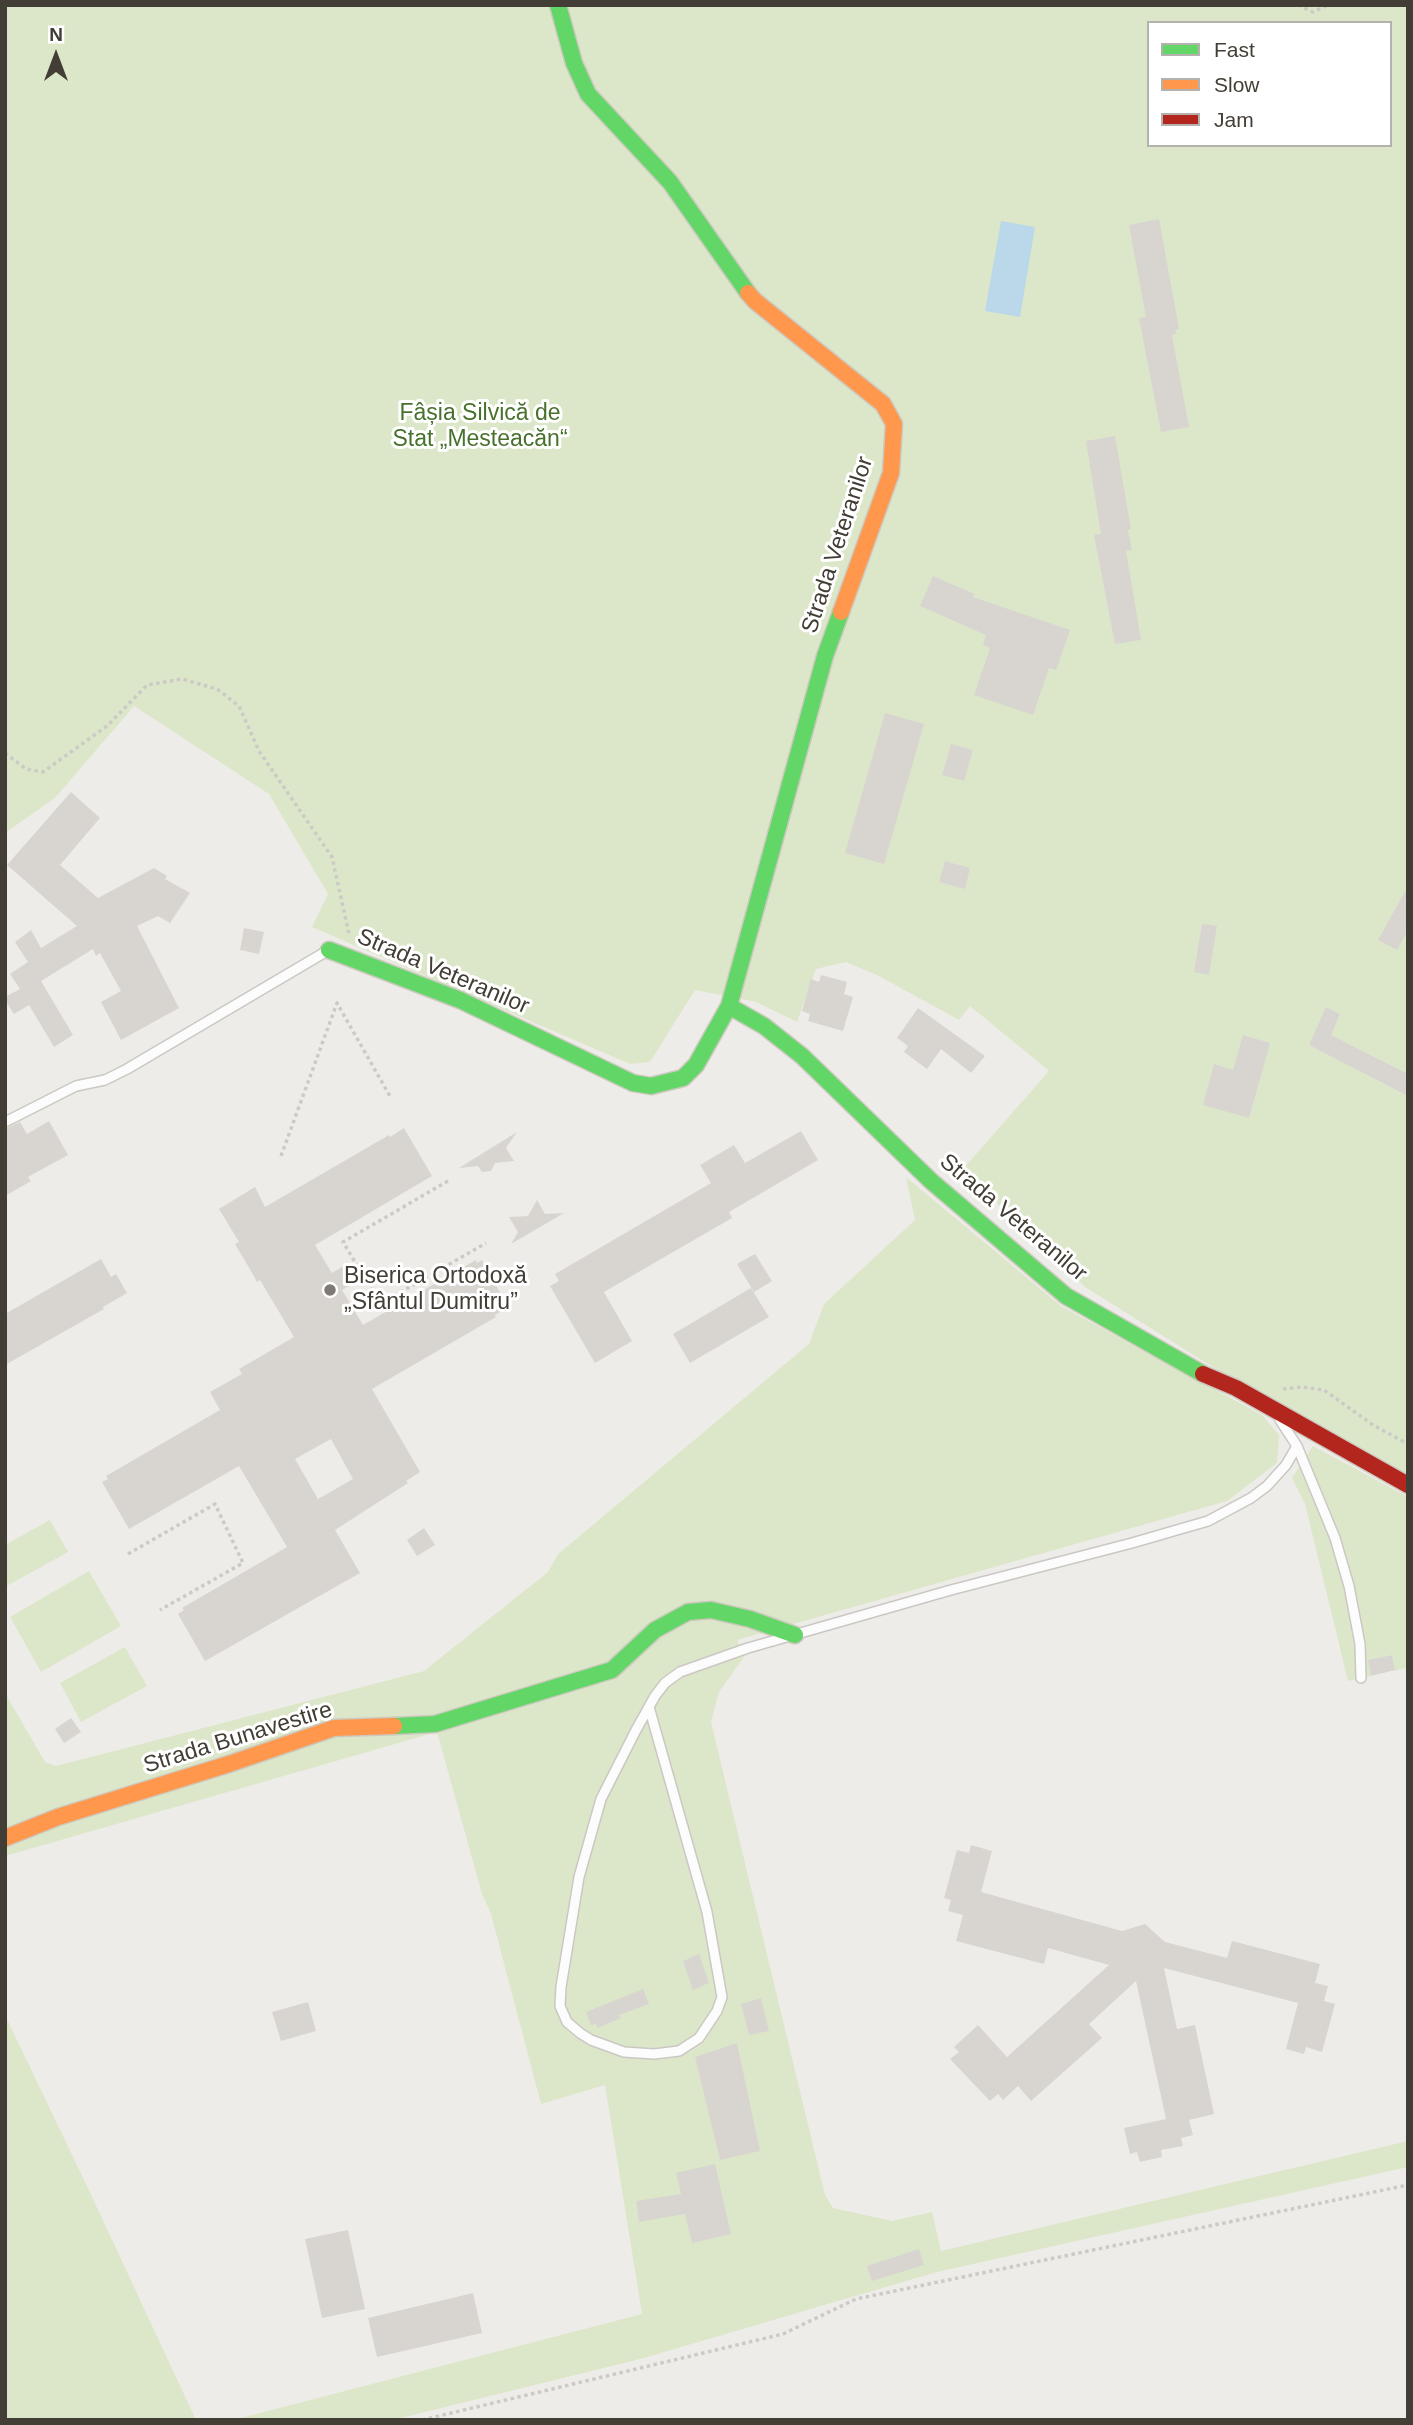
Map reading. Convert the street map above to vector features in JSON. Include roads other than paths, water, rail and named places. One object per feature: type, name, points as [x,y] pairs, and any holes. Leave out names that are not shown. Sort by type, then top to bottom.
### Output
[{"type":"street","name":"Strada Veteranilor","points":[[329,950],[460,1000],[633,1083],[651,1086],[683,1078],[696,1065],[729,1006],[825,656],[891,473],[894,424],[883,404],[755,301],[740,283],[670,182],[588,94],[574,63],[558,5]]},
{"type":"street","name":"Strada Veteranilor","points":[[729,1006],[764,1026],[802,1056],[931,1181],[1066,1296],[1199,1372],[1274,1409],[1408,1485]]},
{"type":"street","name":"Strada Bunavestire","points":[[5,1838],[58,1817],[334,1728],[435,1724],[612,1670],[655,1630],[688,1612],[711,1610],[750,1619],[795,1635]]},
{"type":"lane","name":"Strada Veteranilor","points":[[5,1122],[75,1086],[105,1080],[127,1069],[329,950]]},
{"type":"lane","points":[[1274,1409],[1297,1446],[1335,1538],[1349,1586],[1360,1644],[1361,1678]]},
{"type":"lane","points":[[649,1707],[707,1912],[722,1997],[717,2011],[699,2038],[679,2050],[654,2054],[624,2052],[591,2040],[568,2021],[560,2006],[579,1877],[601,1799],[649,1707],[665,1684],[680,1672],[704,1662],[951,1590],[1132,1544],[1208,1521],[1267,1486],[1286,1465],[1297,1446]]},
{"type":"water","points":[[1001,221],[1035,227],[1020,317],[985,311]]},
{"type":"place","name":"Biserica Ortodoxă „Sfântul Dumitru”","points":[[330,1290]]},
{"type":"park label","name":"Fâșia Silvică de Stat „Mesteacăn“","points":[[480,427]]}]
